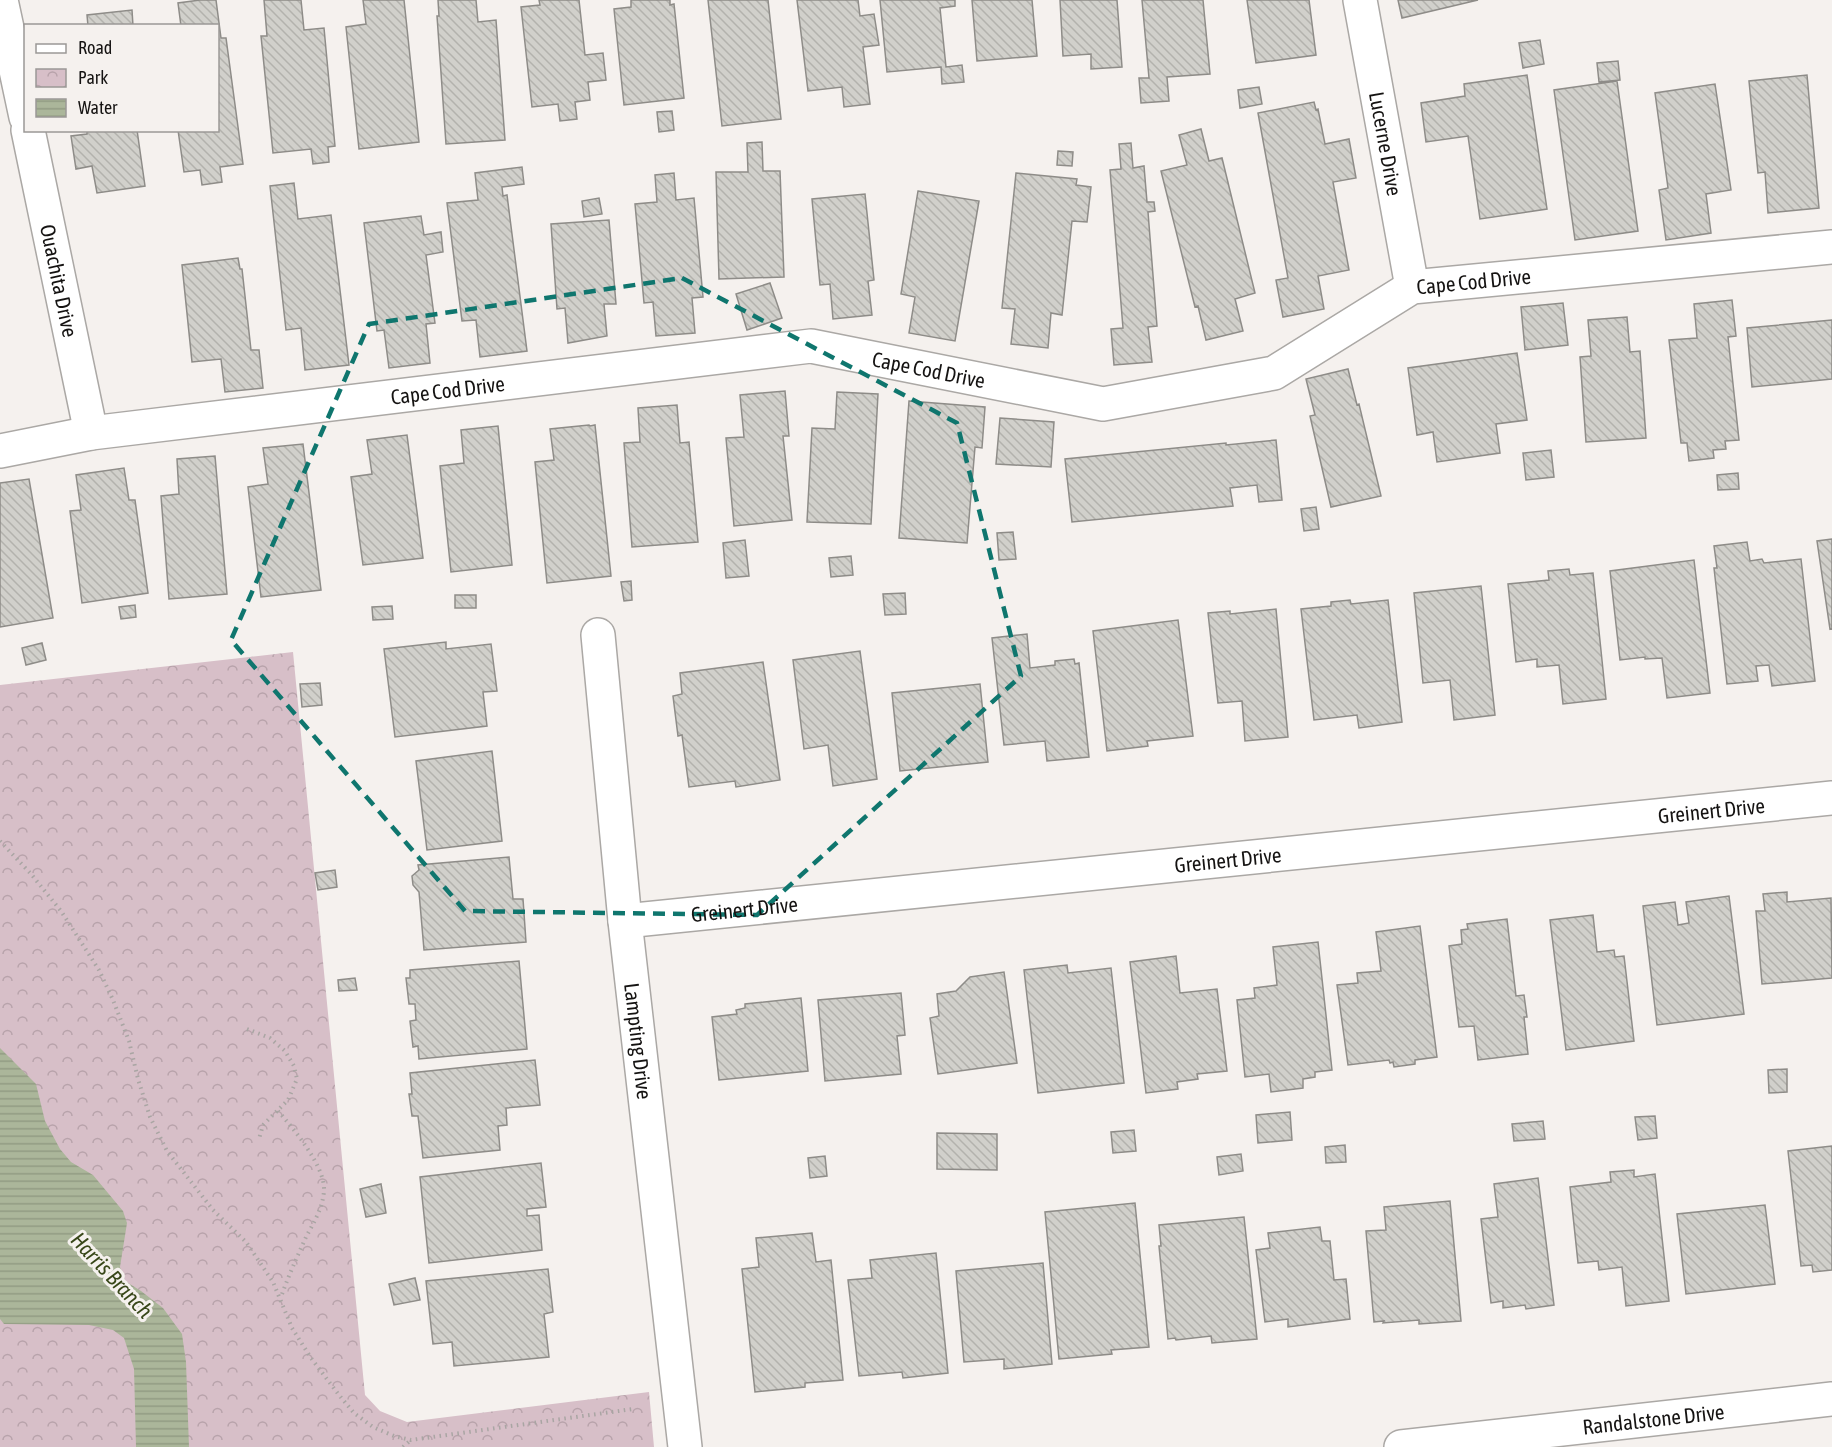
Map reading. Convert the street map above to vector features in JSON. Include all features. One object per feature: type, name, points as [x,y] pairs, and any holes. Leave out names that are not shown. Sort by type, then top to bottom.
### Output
[{"type":"street","points":[[1,0],[24,108]]},
{"type":"street","name":"Lucerne Drive","points":[[1360,0],[1412,287]]},
{"type":"street","name":"Ouachita Drive","points":[[28,132],[91,433]]},
{"type":"street","name":"Cape Cod Drive","points":[[0,451],[91,433],[811,346],[1103,404],[1274,373],[1412,287],[1832,248]]},
{"type":"street","name":"Lampting Drive","points":[[598,635],[625,921],[685,1447]]},
{"type":"street","name":"Greinert Drive","points":[[625,921],[1832,798]]},
{"type":"street","name":"Randalstone Drive","points":[[1401,1447],[1832,1399]]},
{"type":"path","points":[[0,841],[61,911],[99,970],[114,1000],[129,1041],[150,1117],[167,1151],[213,1210],[246,1242],[273,1282],[292,1328],[311,1358],[354,1413],[373,1427],[411,1440],[633,1409]]},
{"type":"path","points":[[247,1029],[270,1038],[285,1051],[294,1066],[297,1079],[288,1100],[262,1125],[259,1139]]},
{"type":"path","points":[[278,1111],[298,1134],[315,1161],[325,1188],[321,1208],[292,1267],[280,1298]]},
{"type":"path","points":[[403,1447],[411,1440]]},
{"type":"highlighted area","points":[[682,278],[957,423],[1021,676],[757,915],[465,911],[231,640],[369,324]]},
{"type":"green space","points":[[293,652],[365,1395],[380,1411],[407,1422],[649,1392],[654,1447],[0,1447],[0,685]]},
{"type":"water","name":"Harris Branch","points":[[0,1048],[36,1084],[45,1121],[60,1149],[71,1162],[93,1175],[123,1211],[127,1223],[120,1267],[125,1281],[163,1308],[182,1334],[186,1362],[189,1447],[136,1447],[134,1369],[124,1338],[113,1330],[89,1325],[4,1324],[0,1319]]},
{"type":"building","points":[[216,0],[221,38],[226,38],[243,164],[220,167],[222,182],[202,185],[200,170],[184,172],[178,132],[219,132],[219,24],[181,24],[178,3]]},
{"type":"building","points":[[264,0],[301,0],[304,30],[324,28],[335,146],[328,147],[329,162],[313,164],[311,149],[273,153],[261,36],[267,36]]},
{"type":"building","points":[[363,0],[404,0],[419,142],[359,149],[346,27],[366,24]]},
{"type":"building","points":[[438,0],[476,0],[478,22],[496,20],[505,140],[446,144],[437,16],[439,16]]},
{"type":"building","points":[[539,0],[579,0],[585,55],[603,53],[606,80],[588,82],[590,100],[575,102],[577,119],[560,121],[558,104],[532,107],[521,7],[540,5]]},
{"type":"building","points":[[631,0],[670,0],[670,5],[674,4],[684,98],[624,105],[614,9],[631,7]]},
{"type":"building","points":[[708,0],[768,0],[781,119],[722,126]]},
{"type":"building","points":[[797,0],[858,0],[860,16],[874,14],[879,45],[863,47],[870,104],[844,107],[842,87],[808,91]]},
{"type":"building","points":[[880,0],[955,0],[955,6],[940,8],[946,67],[962,65],[964,82],[942,84],[941,67],[887,72]]},
{"type":"building","points":[[972,0],[1032,0],[1037,56],[977,61]]},
{"type":"building","points":[[1060,0],[1117,0],[1122,67],[1091,69],[1091,54],[1063,56]]},
{"type":"building","points":[[1142,0],[1203,0],[1210,74],[1167,77],[1169,101],[1141,103],[1139,78],[1149,78]]},
{"type":"building","points":[[1247,0],[1309,0],[1316,55],[1256,63]]},
{"type":"building","points":[[1398,0],[1478,0],[1402,18]]},
{"type":"building","points":[[132,10],[133,24],[88,24],[87,15]]},
{"type":"building","points":[[1540,40],[1544,64],[1523,68],[1519,43]]},
{"type":"building","points":[[1618,61],[1620,80],[1599,82],[1597,63]]},
{"type":"building","points":[[1527,75],[1547,209],[1480,219],[1468,136],[1426,142],[1421,103],[1465,96],[1464,84]]},
{"type":"building","points":[[1807,75],[1819,208],[1768,213],[1765,172],[1758,173],[1749,81]]},
{"type":"building","points":[[1617,81],[1638,231],[1575,240],[1554,90]]},
{"type":"building","points":[[1715,84],[1731,190],[1706,194],[1711,233],[1666,240],[1659,190],[1668,188],[1655,93]]},
{"type":"building","points":[[1259,87],[1262,104],[1240,108],[1238,90]]},
{"type":"building","points":[[1314,102],[1316,110],[1318,109],[1325,144],[1349,139],[1356,178],[1333,182],[1349,270],[1318,276],[1324,309],[1283,317],[1276,280],[1288,278],[1258,113]]},
{"type":"building","points":[[672,111],[674,130],[659,132],[657,112]]},
{"type":"building","points":[[1201,129],[1209,161],[1222,158],[1255,293],[1235,299],[1243,331],[1206,340],[1198,306],[1195,307],[1161,171],[1187,165],[1179,135]]},
{"type":"building","points":[[87,132],[137,132],[145,186],[97,193],[92,166],[76,169],[71,136],[87,134]]},
{"type":"building","points":[[762,142],[763,171],[780,171],[784,277],[719,279],[716,172],[748,172],[747,143]]},
{"type":"building","points":[[1131,143],[1133,168],[1144,166],[1147,202],[1154,202],[1155,211],[1148,212],[1157,326],[1148,327],[1152,362],[1114,365],[1111,329],[1123,328],[1110,170],[1121,169],[1119,144]]},
{"type":"building","points":[[1058,151],[1073,152],[1072,166],[1057,165]]},
{"type":"building","points":[[522,167],[524,184],[502,187],[503,196],[507,195],[527,351],[480,357],[476,320],[462,321],[447,203],[478,200],[475,173]]},
{"type":"building","points":[[674,173],[676,200],[694,198],[703,297],[692,298],[695,333],[656,336],[653,302],[644,303],[635,204],[657,202],[655,175]]},
{"type":"building","points":[[1016,173],[1077,179],[1076,185],[1091,187],[1087,222],[1072,221],[1062,315],[1051,313],[1048,348],[1011,344],[1015,309],[1002,308]]},
{"type":"building","points":[[294,183],[298,219],[331,215],[349,365],[305,370],[301,328],[286,330],[270,186]]},
{"type":"building","points":[[918,191],[979,201],[955,341],[909,333],[915,297],[901,294]]},
{"type":"building","points":[[865,194],[874,280],[868,281],[872,315],[833,319],[830,284],[820,285],[812,199]]},
{"type":"building","points":[[599,198],[602,214],[584,217],[582,201]]},
{"type":"building","points":[[421,216],[424,235],[441,232],[443,252],[426,255],[435,323],[426,324],[430,363],[389,368],[384,330],[377,331],[364,223]]},
{"type":"building","points":[[609,220],[616,304],[604,304],[607,336],[568,343],[565,308],[557,309],[551,224]]},
{"type":"building","points":[[238,258],[240,269],[242,269],[251,350],[259,350],[263,388],[225,392],[221,359],[192,362],[182,265]]},
{"type":"building","points":[[770,283],[782,318],[747,330],[736,294]]},
{"type":"building","points":[[1732,300],[1736,336],[1728,337],[1739,440],[1725,441],[1726,449],[1713,450],[1714,458],[1689,461],[1687,443],[1681,443],[1669,340],[1697,338],[1694,304]]},
{"type":"building","points":[[1563,303],[1568,345],[1525,350],[1521,307]]},
{"type":"building","points":[[1627,317],[1630,352],[1640,351],[1646,438],[1586,442],[1580,357],[1591,356],[1588,320]]},
{"type":"building","points":[[1832,320],[1832,379],[1752,387],[1747,328]]},
{"type":"building","points":[[1517,353],[1527,420],[1496,424],[1500,453],[1437,462],[1433,432],[1417,435],[1408,368]]},
{"type":"building","points":[[1348,369],[1357,405],[1359,404],[1381,496],[1331,507],[1310,416],[1315,415],[1306,379]]},
{"type":"building","points":[[785,391],[789,436],[783,436],[792,520],[734,526],[726,438],[744,437],[740,395]]},
{"type":"building","points":[[837,392],[878,394],[871,524],[807,522],[812,428],[835,429]]},
{"type":"building","points":[[909,401],[985,407],[982,448],[975,447],[967,543],[899,538]]},
{"type":"building","points":[[677,405],[680,443],[689,442],[698,542],[632,547],[624,443],[640,442],[638,408]]},
{"type":"building","points":[[1000,418],[1054,422],[1051,467],[996,464]]},
{"type":"building","points":[[595,425],[611,576],[547,583],[535,462],[554,460],[550,429]]},
{"type":"building","points":[[498,426],[512,565],[451,572],[440,466],[464,463],[461,430]]},
{"type":"building","points":[[407,435],[423,558],[363,565],[351,477],[372,474],[367,440]]},
{"type":"building","points":[[1276,440],[1282,500],[1259,502],[1257,485],[1230,488],[1233,506],[1072,522],[1065,459]]},
{"type":"building","points":[[303,444],[321,590],[261,597],[248,487],[268,484],[263,448]]},
{"type":"building","points":[[1551,450],[1554,477],[1526,480],[1523,453]]},
{"type":"building","points":[[215,456],[227,594],[169,599],[161,496],[179,494],[177,459]]},
{"type":"building","points":[[124,468],[129,500],[135,500],[148,593],[82,603],[70,511],[81,510],[76,475]]},
{"type":"building","points":[[1738,473],[1739,489],[1718,490],[1717,475]]},
{"type":"building","points":[[29,479],[53,618],[0,627],[0,483]]},
{"type":"building","points":[[1316,507],[1319,529],[1304,531],[1301,509]]},
{"type":"building","points":[[1013,532],[1016,559],[999,560],[997,533]]},
{"type":"building","points":[[1832,539],[1832,628],[1830,629],[1817,541]]},
{"type":"building","points":[[745,540],[749,576],[726,578],[723,543]]},
{"type":"building","points":[[1747,542],[1750,561],[1762,559],[1764,563],[1801,559],[1815,681],[1772,686],[1769,665],[1756,666],[1758,681],[1727,684],[1714,568],[1717,568],[1714,546]]},
{"type":"building","points":[[851,556],[853,575],[831,577],[829,558]]},
{"type":"building","points":[[1694,560],[1710,693],[1667,698],[1662,658],[1645,659],[1645,657],[1620,660],[1610,571]]},
{"type":"building","points":[[1569,569],[1570,575],[1593,573],[1606,699],[1563,704],[1559,665],[1537,667],[1537,659],[1516,662],[1508,584],[1549,580],[1548,571]]},
{"type":"building","points":[[631,581],[632,600],[624,601],[621,582]]},
{"type":"building","points":[[1481,586],[1495,715],[1454,720],[1450,680],[1423,683],[1414,593]]},
{"type":"building","points":[[905,593],[906,614],[885,615],[883,594]]},
{"type":"building","points":[[455,595],[476,595],[476,608],[455,608]]},
{"type":"building","points":[[1350,600],[1351,604],[1388,600],[1402,722],[1359,728],[1357,715],[1314,720],[1301,609],[1331,606],[1331,602]]},
{"type":"building","points":[[135,605],[136,617],[121,619],[119,607]]},
{"type":"building","points":[[392,606],[393,619],[373,620],[372,607]]},
{"type":"building","points":[[1276,609],[1288,737],[1245,741],[1242,701],[1218,703],[1208,613],[1230,611],[1230,614]]},
{"type":"building","points":[[1178,620],[1193,736],[1147,741],[1148,746],[1107,751],[1093,631]]},
{"type":"building","points":[[1027,634],[1030,668],[1055,665],[1055,661],[1074,659],[1075,664],[1079,663],[1089,757],[1047,761],[1045,741],[1004,745],[992,638]]},
{"type":"building","points":[[446,642],[446,649],[491,644],[497,691],[483,692],[487,726],[395,737],[384,649]]},
{"type":"building","points":[[42,643],[46,660],[26,665],[22,648]]},
{"type":"building","points":[[860,651],[877,779],[833,786],[828,745],[804,749],[793,660]]},
{"type":"building","points":[[763,662],[780,780],[736,787],[735,781],[689,787],[682,735],[678,736],[673,696],[682,694],[680,673]]},
{"type":"building","points":[[320,683],[322,705],[302,707],[300,684]]},
{"type":"building","points":[[980,684],[988,762],[900,771],[892,693]]},
{"type":"building","points":[[492,751],[502,841],[427,850],[416,761]]},
{"type":"building","points":[[509,857],[513,899],[523,899],[526,942],[424,950],[419,892],[413,885],[412,876],[419,870],[418,865]]},
{"type":"building","points":[[335,870],[337,887],[318,890],[315,873]]},
{"type":"building","points":[[1787,892],[1787,902],[1831,898],[1832,978],[1762,984],[1756,911],[1765,911],[1763,894]]},
{"type":"building","points":[[1729,896],[1744,1014],[1657,1025],[1643,906],[1675,902],[1678,925],[1689,923],[1686,902]]},
{"type":"building","points":[[1593,915],[1597,952],[1614,950],[1615,957],[1624,956],[1634,1041],[1566,1050],[1550,920]]},
{"type":"building","points":[[1507,919],[1516,996],[1524,995],[1528,1054],[1478,1060],[1474,1026],[1459,1027],[1449,946],[1462,944],[1461,930],[1468,929],[1467,924]]},
{"type":"building","points":[[1420,926],[1437,1057],[1415,1060],[1415,1064],[1394,1067],[1393,1062],[1390,1063],[1389,1060],[1348,1065],[1337,985],[1358,983],[1357,973],[1381,971],[1376,932]]},
{"type":"building","points":[[1318,942],[1332,1070],[1315,1072],[1315,1077],[1303,1079],[1303,1088],[1271,1092],[1269,1074],[1245,1077],[1237,1000],[1255,998],[1254,988],[1277,985],[1273,947]]},
{"type":"building","points":[[1176,956],[1180,993],[1217,989],[1227,1071],[1197,1074],[1198,1079],[1177,1082],[1178,1089],[1146,1093],[1130,962]]},
{"type":"building","points":[[519,961],[527,1049],[419,1059],[418,1046],[413,1047],[410,1021],[416,1020],[415,1004],[409,1004],[406,978],[410,978],[410,970]]},
{"type":"building","points":[[1067,965],[1068,973],[1111,968],[1124,1083],[1038,1093],[1024,970]]},
{"type":"building","points":[[1004,972],[1017,1063],[938,1074],[930,1018],[939,1016],[937,994],[956,991],[970,977]]},
{"type":"building","points":[[355,978],[357,990],[339,991],[338,980]]},
{"type":"building","points":[[901,993],[905,1035],[897,1036],[901,1074],[825,1081],[818,1000]]},
{"type":"building","points":[[801,998],[808,1071],[719,1080],[712,1017],[737,1014],[736,1010],[745,1008],[745,1004]]},
{"type":"building","points":[[535,1060],[540,1105],[506,1108],[507,1125],[498,1126],[500,1150],[423,1158],[418,1116],[412,1116],[409,1094],[412,1094],[410,1073]]},
{"type":"building","points":[[1787,1069],[1787,1092],[1769,1093],[1768,1070]]},
{"type":"building","points":[[1290,1112],[1292,1140],[1258,1143],[1256,1115]]},
{"type":"building","points":[[1655,1116],[1657,1138],[1638,1140],[1635,1117]]},
{"type":"building","points":[[1543,1121],[1545,1139],[1514,1141],[1512,1124]]},
{"type":"building","points":[[1134,1130],[1136,1151],[1113,1153],[1111,1132]]},
{"type":"building","points":[[937,1133],[997,1134],[997,1170],[937,1169]]},
{"type":"building","points":[[1345,1145],[1346,1162],[1326,1163],[1325,1147]]},
{"type":"building","points":[[1832,1146],[1832,1270],[1813,1272],[1812,1265],[1801,1266],[1788,1151]]},
{"type":"building","points":[[1241,1154],[1243,1171],[1219,1175],[1217,1157]]},
{"type":"building","points":[[825,1156],[827,1176],[810,1178],[808,1158]]},
{"type":"building","points":[[541,1163],[546,1207],[527,1209],[527,1216],[539,1215],[542,1250],[429,1263],[420,1177]]},
{"type":"building","points":[[1634,1170],[1634,1177],[1655,1174],[1669,1301],[1626,1306],[1622,1267],[1599,1270],[1598,1261],[1578,1263],[1570,1187],[1611,1182],[1610,1172]]},
{"type":"building","points":[[1538,1178],[1554,1305],[1526,1309],[1525,1305],[1503,1308],[1503,1301],[1491,1303],[1481,1219],[1498,1217],[1494,1184]]},
{"type":"building","points":[[381,1184],[386,1213],[366,1217],[360,1189]]},
{"type":"building","points":[[1450,1201],[1461,1321],[1419,1324],[1419,1320],[1374,1322],[1366,1231],[1386,1230],[1384,1207]]},
{"type":"building","points":[[1135,1203],[1149,1347],[1111,1350],[1112,1354],[1059,1359],[1045,1212]]},
{"type":"building","points":[[1765,1205],[1775,1284],[1686,1294],[1677,1214]]},
{"type":"building","points":[[1244,1217],[1257,1339],[1212,1343],[1211,1336],[1168,1339],[1159,1225]]},
{"type":"building","points":[[1320,1227],[1322,1241],[1330,1241],[1334,1280],[1346,1279],[1350,1319],[1288,1327],[1288,1319],[1265,1322],[1256,1250],[1270,1248],[1268,1233]]},
{"type":"building","points":[[812,1233],[816,1262],[831,1260],[843,1380],[805,1383],[805,1387],[755,1392],[742,1269],[759,1267],[756,1238]]},
{"type":"building","points":[[936,1253],[948,1373],[903,1378],[902,1372],[859,1376],[848,1280],[872,1278],[870,1260]]},
{"type":"building","points":[[1043,1263],[1052,1364],[1004,1369],[1004,1359],[964,1362],[956,1271]]},
{"type":"building","points":[[548,1269],[553,1312],[544,1314],[549,1357],[454,1366],[452,1342],[433,1344],[426,1281]]},
{"type":"building","points":[[415,1278],[420,1300],[394,1305],[389,1284]]}]
